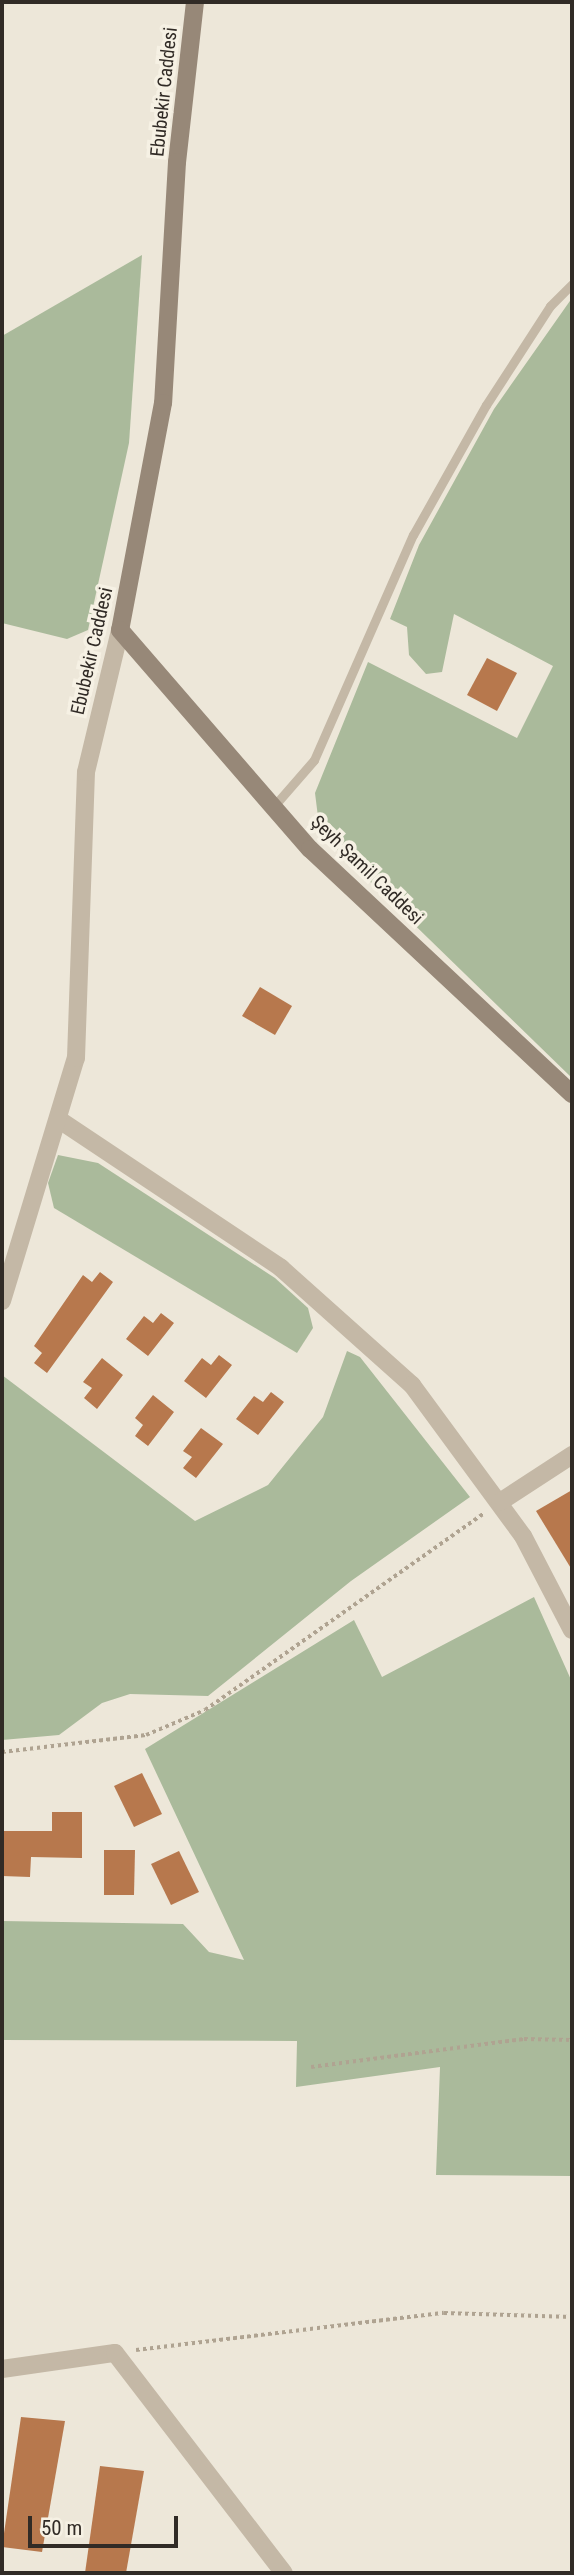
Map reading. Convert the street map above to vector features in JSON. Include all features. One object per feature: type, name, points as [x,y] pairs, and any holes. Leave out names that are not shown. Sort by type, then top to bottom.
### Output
[{"type":"street","name":"Ebubekir Caddesi","points":[[2,1301],[76,1058],[86,772],[120,630],[163,403],[177,162],[195,2]]},
{"type":"street","name":"Şeyh Şamil Caddesi","points":[[120,630],[310,849],[572,1094]]},
{"type":"street","points":[[58,1119],[281,1268],[341,1318],[412,1385],[500,1502],[572,1630]]},
{"type":"street","points":[[500,1502],[572,1455]]},
{"type":"street","points":[[2,2369],[115,2353],[284,2573]]},
{"type":"lane","points":[[274,806],[314,760],[413,535],[486,405],[550,306],[572,284]]},
{"type":"path","points":[[2,1752],[146,1735],[205,1710],[500,1502]]},
{"type":"path","points":[[311,2067],[524,2039],[572,2040]]},
{"type":"path","points":[[115,2353],[444,2313],[572,2317]]},
{"type":"green space","points":[[142,255],[129,443],[88,630],[67,639],[2,623],[2,336]]},
{"type":"green space","points":[[572,298],[572,1078],[320,833],[315,793],[368,662],[517,738],[553,666],[454,614],[442,672],[426,674],[409,655],[407,627],[390,619],[419,545],[494,409]]},
{"type":"green space","points":[[58,1155],[98,1163],[275,1278],[308,1308],[313,1328],[297,1353],[54,1208],[48,1183]]},
{"type":"green space","points":[[347,1351],[360,1357],[470,1497],[351,1581],[208,1696],[130,1694],[102,1703],[59,1735],[2,1740],[2,1375],[195,1521],[268,1485],[323,1417]]},
{"type":"green space","points":[[534,1597],[572,1682],[572,2176],[436,2175],[440,2067],[296,2087],[297,2041],[2,2040],[2,1921],[183,1924],[209,1952],[244,1960],[145,1749],[354,1620],[382,1677]]},
{"type":"building","points":[[487,658],[517,673],[497,711],[467,695]]},
{"type":"building","points":[[260,987],[292,1006],[275,1035],[242,1016]]},
{"type":"building","points":[[100,1272],[113,1282],[47,1373],[34,1363],[42,1353],[34,1346],[83,1275],[92,1282]]},
{"type":"building","points":[[161,1313],[174,1323],[148,1356],[126,1339],[144,1316],[153,1323]]},
{"type":"building","points":[[219,1355],[232,1365],[206,1398],[184,1381],[202,1358],[211,1365]]},
{"type":"building","points":[[102,1358],[123,1375],[97,1409],[84,1398],[92,1388],[83,1382]]},
{"type":"building","points":[[271,1392],[284,1402],[258,1435],[236,1419],[254,1396],[263,1402]]},
{"type":"building","points":[[153,1395],[174,1412],[148,1446],[135,1436],[143,1425],[135,1418]]},
{"type":"building","points":[[201,1428],[223,1444],[196,1478],[183,1468],[192,1457],[183,1451]]},
{"type":"building","points":[[572,1490],[572,1570],[536,1511]]},
{"type":"building","points":[[142,1773],[162,1814],[134,1827],[114,1786]]},
{"type":"building","points":[[52,1812],[82,1812],[82,1858],[31,1857],[30,1877],[2,1876],[2,1831],[52,1831]]},
{"type":"building","points":[[104,1850],[135,1850],[134,1895],[104,1895]]},
{"type":"building","points":[[179,1851],[199,1892],[171,1905],[151,1864]]},
{"type":"building","points":[[21,2417],[65,2421],[42,2552],[2,2547]]},
{"type":"building","points":[[100,2466],[144,2471],[126,2573],[85,2573]]}]
